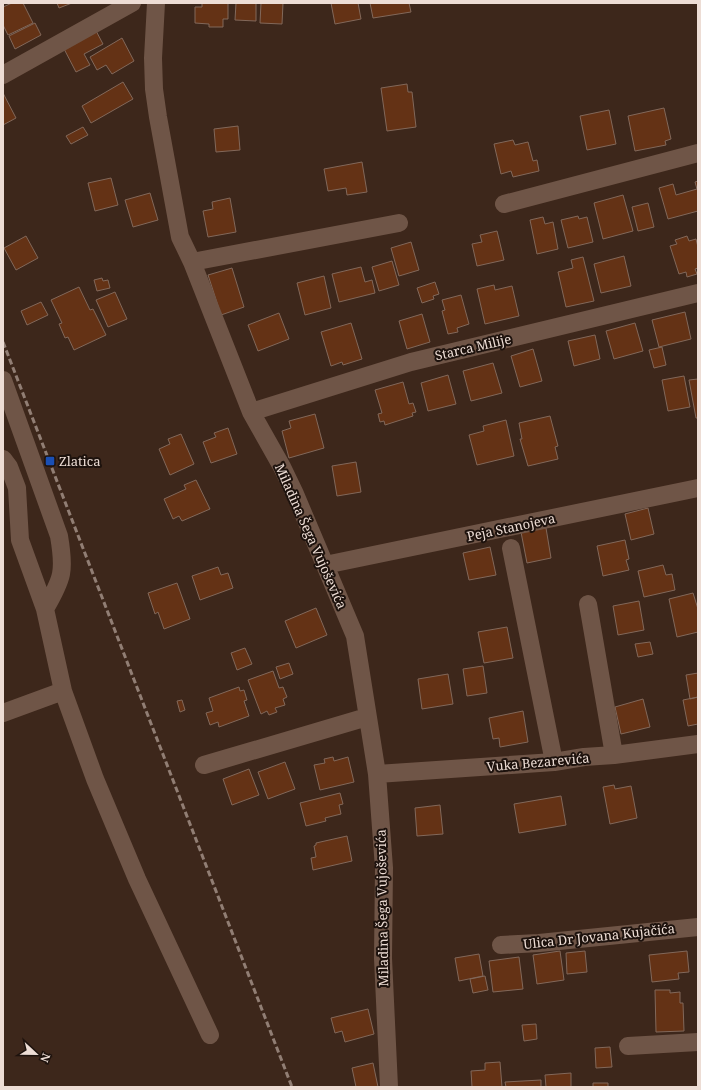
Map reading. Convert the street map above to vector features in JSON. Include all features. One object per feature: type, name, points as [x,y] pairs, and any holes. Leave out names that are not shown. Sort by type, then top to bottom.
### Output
[{"type":"street","points":[[3,75],[132,3]]},
{"type":"street","name":"Miladina Šega Vujoševića","points":[[156,3],[153,58],[158,117],[180,237],[192,262],[251,412],[282,467],[355,636],[376,774],[384,868],[383,958],[388,1087]]},
{"type":"street","points":[[504,204],[698,152]]},
{"type":"street","points":[[192,262],[399,223]]},
{"type":"street","name":"Starca Milije","points":[[251,412],[411,362],[698,293]]},
{"type":"street","points":[[3,380],[59,536],[63,560],[59,584],[45,609]]},
{"type":"street","points":[[3,459],[17,488],[20,540],[45,609],[63,691],[95,779],[137,879],[210,1035]]},
{"type":"street","name":"Peja Stanojeva","points":[[325,565],[698,488]]},
{"type":"street","points":[[511,548],[554,762]]},
{"type":"street","points":[[588,604],[614,755]]},
{"type":"street","points":[[3,713],[63,691]]},
{"type":"street","points":[[204,765],[367,717]]},
{"type":"street","name":"Vuka Bezarevića","points":[[376,774],[554,762],[584,757],[614,755],[698,744]]},
{"type":"street","name":"Ulica Dr Jovana Kujačića","points":[[501,945],[539,944],[698,927]]},
{"type":"street","points":[[628,1046],[698,1042]]},
{"type":"building","points":[[12,3],[23,3],[33,23],[8,35],[3,25],[3,7]]},
{"type":"building","points":[[57,3],[72,3],[59,8]]},
{"type":"building","points":[[202,3],[228,3],[228,19],[223,19],[223,27],[209,27],[209,24],[195,23],[195,7],[202,7]]},
{"type":"building","points":[[236,3],[256,3],[256,21],[235,20]]},
{"type":"building","points":[[261,3],[283,3],[282,24],[260,23]]},
{"type":"building","points":[[331,3],[358,3],[361,19],[335,24]]},
{"type":"building","points":[[370,3],[409,3],[411,12],[373,18]]},
{"type":"building","points":[[35,23],[41,35],[15,49],[9,36]]},
{"type":"building","points":[[94,27],[103,44],[84,54],[90,65],[76,72],[62,45]]},
{"type":"building","points":[[122,38],[134,61],[112,74],[106,65],[97,70],[90,57]]},
{"type":"building","points":[[123,82],[133,99],[91,123],[82,106]]},
{"type":"building","points":[[407,84],[408,92],[412,92],[416,127],[387,131],[381,88]]},
{"type":"building","points":[[3,93],[16,118],[3,125]]},
{"type":"building","points":[[664,108],[671,139],[665,141],[666,145],[635,151],[628,116]]},
{"type":"building","points":[[609,110],[616,144],[587,150],[580,116]]},
{"type":"building","points":[[238,126],[240,150],[216,152],[214,129]]},
{"type":"building","points":[[83,127],[88,135],[71,144],[66,136]]},
{"type":"building","points":[[513,140],[515,145],[528,142],[533,161],[537,160],[539,171],[513,177],[511,171],[501,174],[494,144]]},
{"type":"building","points":[[362,162],[367,192],[347,195],[346,188],[328,191],[324,169]]},
{"type":"building","points":[[111,178],[118,205],[95,211],[88,183]]},
{"type":"building","points":[[698,181],[698,211],[668,219],[659,188],[673,184],[676,195],[697,189],[695,182]]},
{"type":"building","points":[[150,193],[158,220],[133,227],[125,200]]},
{"type":"building","points":[[623,195],[633,231],[603,239],[594,203]]},
{"type":"building","points":[[230,198],[236,232],[208,237],[203,211],[213,209],[212,202]]},
{"type":"building","points":[[648,203],[654,227],[638,231],[632,207]]},
{"type":"building","points":[[578,216],[579,219],[587,217],[593,242],[568,248],[561,220]]},
{"type":"building","points":[[543,217],[545,224],[553,222],[558,249],[537,254],[530,220]]},
{"type":"building","points":[[497,231],[504,260],[477,266],[472,244],[482,242],[480,235]]},
{"type":"building","points":[[26,236],[38,258],[16,270],[4,248]]},
{"type":"building","points":[[687,236],[689,241],[696,239],[698,247],[698,268],[695,269],[697,274],[687,277],[686,272],[679,274],[670,246],[677,244],[675,240]]},
{"type":"building","points":[[411,242],[419,270],[399,276],[391,248]]},
{"type":"building","points":[[624,256],[631,286],[601,293],[594,264]]},
{"type":"building","points":[[583,257],[594,301],[566,307],[558,272],[573,268],[571,260]]},
{"type":"building","points":[[392,261],[399,285],[379,291],[372,267]]},
{"type":"building","points":[[361,267],[365,282],[372,280],[375,293],[339,302],[332,274]]},
{"type":"building","points":[[232,268],[244,307],[221,315],[208,275]]},
{"type":"building","points":[[324,276],[331,308],[305,315],[297,283]]},
{"type":"building","points":[[102,278],[103,281],[108,280],[110,288],[97,291],[94,280]]},
{"type":"building","points":[[435,282],[439,294],[433,296],[434,299],[422,303],[417,288]]},
{"type":"building","points":[[494,285],[495,290],[512,286],[519,316],[485,324],[477,289]]},
{"type":"building","points":[[79,287],[90,310],[93,309],[106,335],[74,350],[68,337],[65,338],[59,324],[62,323],[51,300]]},
{"type":"building","points":[[115,292],[127,319],[108,327],[96,300]]},
{"type":"building","points":[[461,295],[469,324],[457,328],[458,332],[448,334],[442,311],[445,310],[442,300]]},
{"type":"building","points":[[41,302],[48,315],[27,325],[21,311]]},
{"type":"building","points":[[685,312],[691,339],[659,347],[652,320]]},
{"type":"building","points":[[279,313],[289,339],[258,351],[248,325]]},
{"type":"building","points":[[422,314],[430,342],[407,349],[399,321]]},
{"type":"building","points":[[351,323],[362,359],[343,365],[342,362],[331,366],[321,332]]},
{"type":"building","points":[[635,323],[643,351],[614,359],[606,331]]},
{"type":"building","points":[[595,335],[600,359],[574,366],[568,341]]},
{"type":"building","points":[[662,347],[666,365],[654,368],[649,350]]},
{"type":"building","points":[[533,349],[542,381],[520,387],[511,356]]},
{"type":"building","points":[[493,363],[502,393],[471,401],[463,371]]},
{"type":"building","points":[[448,375],[456,404],[428,411],[421,383]]},
{"type":"building","points":[[684,376],[690,407],[668,411],[662,380]]},
{"type":"building","points":[[698,379],[698,418],[696,418],[689,380]]},
{"type":"building","points":[[403,382],[409,404],[413,403],[416,412],[412,413],[413,416],[385,425],[384,421],[380,422],[378,414],[382,413],[375,390]]},
{"type":"building","points":[[315,414],[324,448],[289,458],[282,431],[291,428],[289,421]]},
{"type":"building","points":[[550,416],[558,446],[555,447],[558,459],[528,466],[520,439],[522,439],[519,423]]},
{"type":"building","points":[[506,420],[514,456],[477,465],[469,435],[484,431],[483,426]]},
{"type":"building","points":[[228,428],[237,454],[211,463],[203,442],[216,437],[214,433]]},
{"type":"building","points":[[181,434],[194,464],[170,475],[159,449],[170,444],[168,439]]},
{"type":"building","points":[[356,462],[361,492],[337,496],[332,466]]},
{"type":"building","points":[[196,480],[210,509],[182,521],[179,516],[173,519],[164,499],[186,489],[184,485]]},
{"type":"building","points":[[648,508],[654,534],[631,540],[625,514]]},
{"type":"building","points":[[546,528],[551,558],[527,563],[521,532]]},
{"type":"building","points":[[625,540],[629,559],[626,560],[629,570],[603,576],[597,546]]},
{"type":"building","points":[[490,547],[496,575],[469,580],[463,553]]},
{"type":"building","points":[[663,565],[666,575],[672,574],[675,590],[644,597],[638,571]]},
{"type":"building","points":[[218,567],[221,575],[228,573],[233,588],[200,600],[192,576]]},
{"type":"building","points":[[177,583],[190,619],[164,629],[158,612],[155,614],[148,593]]},
{"type":"building","points":[[693,593],[698,609],[698,632],[677,637],[669,599]]},
{"type":"building","points":[[639,601],[644,630],[618,635],[613,606]]},
{"type":"building","points":[[316,608],[327,635],[296,648],[285,621]]},
{"type":"building","points":[[507,627],[513,658],[484,663],[478,632]]},
{"type":"building","points":[[650,642],[653,654],[638,657],[635,644]]},
{"type":"building","points":[[245,648],[252,664],[237,670],[231,653]]},
{"type":"building","points":[[289,663],[293,674],[280,679],[276,667]]},
{"type":"building","points":[[483,666],[487,693],[467,696],[463,669]]},
{"type":"building","points":[[273,671],[279,688],[283,687],[287,697],[283,699],[285,705],[275,708],[277,712],[269,715],[267,711],[261,714],[248,680]]},
{"type":"building","points":[[698,673],[698,697],[690,699],[686,675]]},
{"type":"building","points":[[448,674],[453,704],[422,709],[418,679]]},
{"type":"building","points":[[239,687],[240,691],[244,690],[247,700],[244,701],[249,716],[219,727],[218,722],[210,725],[206,713],[213,711],[209,698]]},
{"type":"building","points":[[698,697],[698,724],[688,726],[683,700]]},
{"type":"building","points":[[643,699],[650,727],[621,734],[615,707]]},
{"type":"building","points":[[182,700],[185,710],[180,712],[177,701]]},
{"type":"building","points":[[523,711],[528,742],[500,747],[499,738],[493,739],[489,718]]},
{"type":"building","points":[[333,757],[334,761],[348,757],[354,782],[320,790],[314,765],[325,763],[324,759]]},
{"type":"building","points":[[285,762],[295,789],[268,799],[258,772]]},
{"type":"building","points":[[249,769],[259,795],[232,805],[223,779]]},
{"type":"building","points":[[614,785],[615,789],[631,786],[637,818],[610,824],[603,787]]},
{"type":"building","points":[[340,793],[343,804],[339,805],[341,814],[325,818],[326,821],[306,826],[300,803]]},
{"type":"building","points":[[561,796],[566,825],[519,833],[514,804]]},
{"type":"building","points":[[440,805],[443,834],[417,836],[415,808]]},
{"type":"building","points":[[347,836],[352,861],[313,870],[311,858],[316,857],[314,846],[316,843]]},
{"type":"building","points":[[560,951],[564,980],[537,984],[533,955]]},
{"type":"building","points":[[585,951],[587,972],[567,974],[566,953]]},
{"type":"building","points":[[687,951],[689,972],[678,973],[679,979],[652,982],[649,955]]},
{"type":"building","points":[[479,954],[483,976],[459,981],[455,958]]},
{"type":"building","points":[[519,957],[523,989],[493,992],[489,961]]},
{"type":"building","points":[[485,976],[488,990],[473,993],[470,979]]},
{"type":"building","points":[[655,990],[670,990],[670,993],[680,992],[680,1003],[683,1003],[684,1031],[656,1032]]},
{"type":"building","points":[[368,1009],[374,1034],[345,1042],[342,1031],[335,1033],[331,1018]]},
{"type":"building","points":[[536,1024],[537,1039],[524,1041],[522,1025]]},
{"type":"building","points":[[610,1047],[612,1067],[596,1068],[595,1048]]},
{"type":"building","points":[[500,1062],[502,1087],[472,1087],[471,1071],[485,1070],[485,1063]]},
{"type":"building","points":[[373,1063],[378,1087],[356,1087],[352,1068]]},
{"type":"building","points":[[571,1073],[571,1087],[546,1087],[545,1075]]},
{"type":"building","points":[[541,1080],[541,1087],[506,1087],[505,1082]]},
{"type":"building","points":[[593,1083],[608,1083],[608,1087],[593,1087]]},
{"type":"railway","points":[[3,342],[292,1087]]},
{"type":"place","name":"Zlatica","points":[[50,461]]}]
